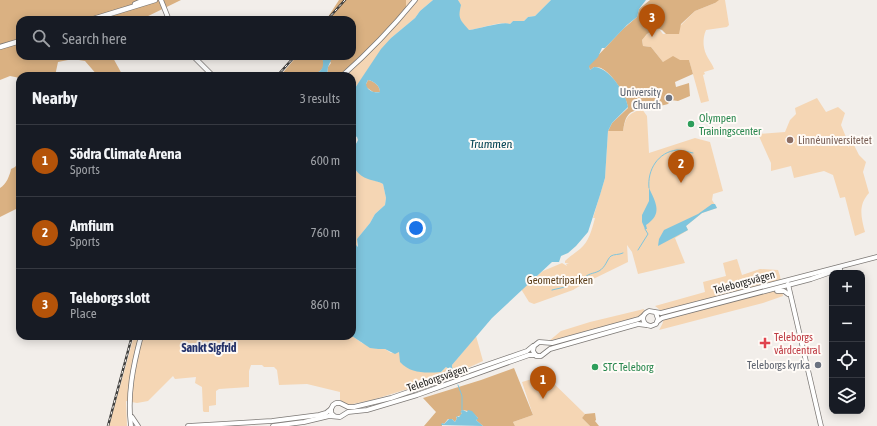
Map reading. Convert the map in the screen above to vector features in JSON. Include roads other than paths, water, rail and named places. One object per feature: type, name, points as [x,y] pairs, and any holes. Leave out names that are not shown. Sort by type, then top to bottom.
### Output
[{"type":"main road","points":[[106,15],[145,0]]},
{"type":"main road","points":[[103,16],[130,9],[155,0]]},
{"type":"main road","points":[[161,0],[167,16]]},
{"type":"main road","points":[[346,72],[389,32],[416,0]]},
{"type":"main road","points":[[0,47],[16,42]]},
{"type":"main road","points":[[197,60],[208,72]]},
{"type":"main road","name":"Teleborgsvägen","points":[[658,321],[662,318],[768,291],[814,274],[877,257]]},
{"type":"main road","name":"Teleborgsvägen","points":[[656,313],[661,314],[787,283],[822,276],[849,265]]},
{"type":"main road","points":[[787,283],[788,294],[799,334]]},
{"type":"main road","points":[[787,283],[820,426]]},
{"type":"main road","points":[[768,291],[781,290],[788,294]]},
{"type":"main road","points":[[648,311],[656,313],[658,321],[653,326],[640,324],[556,347],[541,356],[536,355],[533,351],[534,346],[538,342],[550,343],[639,319],[648,311]]},
{"type":"main road","points":[[643,316],[643,321],[646,325]]},
{"type":"main road","points":[[131,426],[129,396],[131,374],[139,340]]},
{"type":"main road","points":[[543,343],[547,347],[546,353]]},
{"type":"main road","name":"Teleborgsvägen","points":[[344,406],[351,407],[366,405],[416,390],[527,351],[534,346]]},
{"type":"main road","name":"Teleborgsvägen","points":[[344,414],[348,412],[367,410],[392,403],[512,361],[536,355]]},
{"type":"main road","points":[[188,426],[272,421],[319,415],[326,413],[336,403],[340,403],[344,406],[344,414],[338,417],[334,416],[273,426]]},
{"type":"main road","points":[[331,409],[334,416]]},
{"type":"main road","points":[[131,416],[138,426]]},
{"type":"water","name":"Trummen","points":[[433,0],[458,0],[461,5],[460,18],[469,30],[497,24],[510,24],[513,21],[524,21],[528,17],[535,16],[551,0],[646,0],[639,9],[637,17],[627,25],[605,48],[602,48],[598,57],[589,66],[590,70],[594,67],[600,68],[611,76],[624,95],[628,107],[612,123],[608,131],[605,178],[588,232],[576,246],[568,253],[561,256],[559,262],[552,262],[492,318],[452,365],[452,368],[449,369],[446,367],[441,372],[430,373],[414,371],[404,366],[400,362],[399,352],[395,354],[385,349],[370,348],[356,339],[357,239],[370,223],[375,214],[385,205],[386,198],[383,184],[368,179],[360,175],[356,171],[356,143],[358,140],[356,136],[356,87],[381,49],[391,38],[415,18],[420,11]],"holes":[[[368,80],[378,86],[380,92],[373,92],[369,90],[366,84]]]},
{"type":"water","points":[[322,60],[331,60],[327,72],[318,72],[322,69]]},
{"type":"water","points":[[649,188],[656,203],[656,212],[655,217],[646,225],[647,229],[645,229],[642,222],[642,215],[649,201]]},
{"type":"water","points":[[712,204],[715,204],[717,208],[702,213],[686,226],[688,230],[658,246],[659,239],[664,230],[698,214]]},
{"type":"water","points":[[463,410],[467,412],[468,410],[472,411],[478,418],[476,420],[483,426],[439,425],[442,423],[444,424],[449,419],[452,419],[455,422],[457,418],[456,416],[459,417],[462,413],[460,412]]},
{"type":"waterway","points":[[649,188],[652,169],[655,163],[664,154],[677,150],[693,153]]},
{"type":"waterway","points":[[638,250],[648,234],[645,229]]},
{"type":"waterway","points":[[583,279],[601,269],[611,256],[623,253]]},
{"type":"waterway","points":[[552,290],[565,287],[571,283]]},
{"type":"waterway","points":[[452,368],[453,373]]},
{"type":"waterway","points":[[458,385],[462,396],[462,411]]},
{"type":"railway","points":[[331,16],[345,0]]},
{"type":"railway","points":[[281,72],[291,60]]},
{"type":"railway","points":[[108,426],[131,340]]},
{"type":"place","name":"Teleborgs slott","points":[[652,37]]},
{"type":"place","name":"University Church","points":[[669,98]]},
{"type":"place","name":"Olympen Trainingscenter","points":[[691,124]]},
{"type":"place","name":"Linnéuniversitetet","points":[[790,140]]},
{"type":"place","name":"Amfium","points":[[681,183]]},
{"type":"place","name":"Teleborgs vårdcentral","points":[[765,343]]},
{"type":"place","name":"Teleborgs kyrka","points":[[818,365]]},
{"type":"place","name":"STC Teleborg","points":[[595,367]]},
{"type":"place","name":"Södra Climate Arena","points":[[543,399]]},
{"type":"district","name":"Sankt Sigfrid","points":[[209,348]]},
{"type":"park label","name":"Geometriparken","points":[[560,280]]}]
